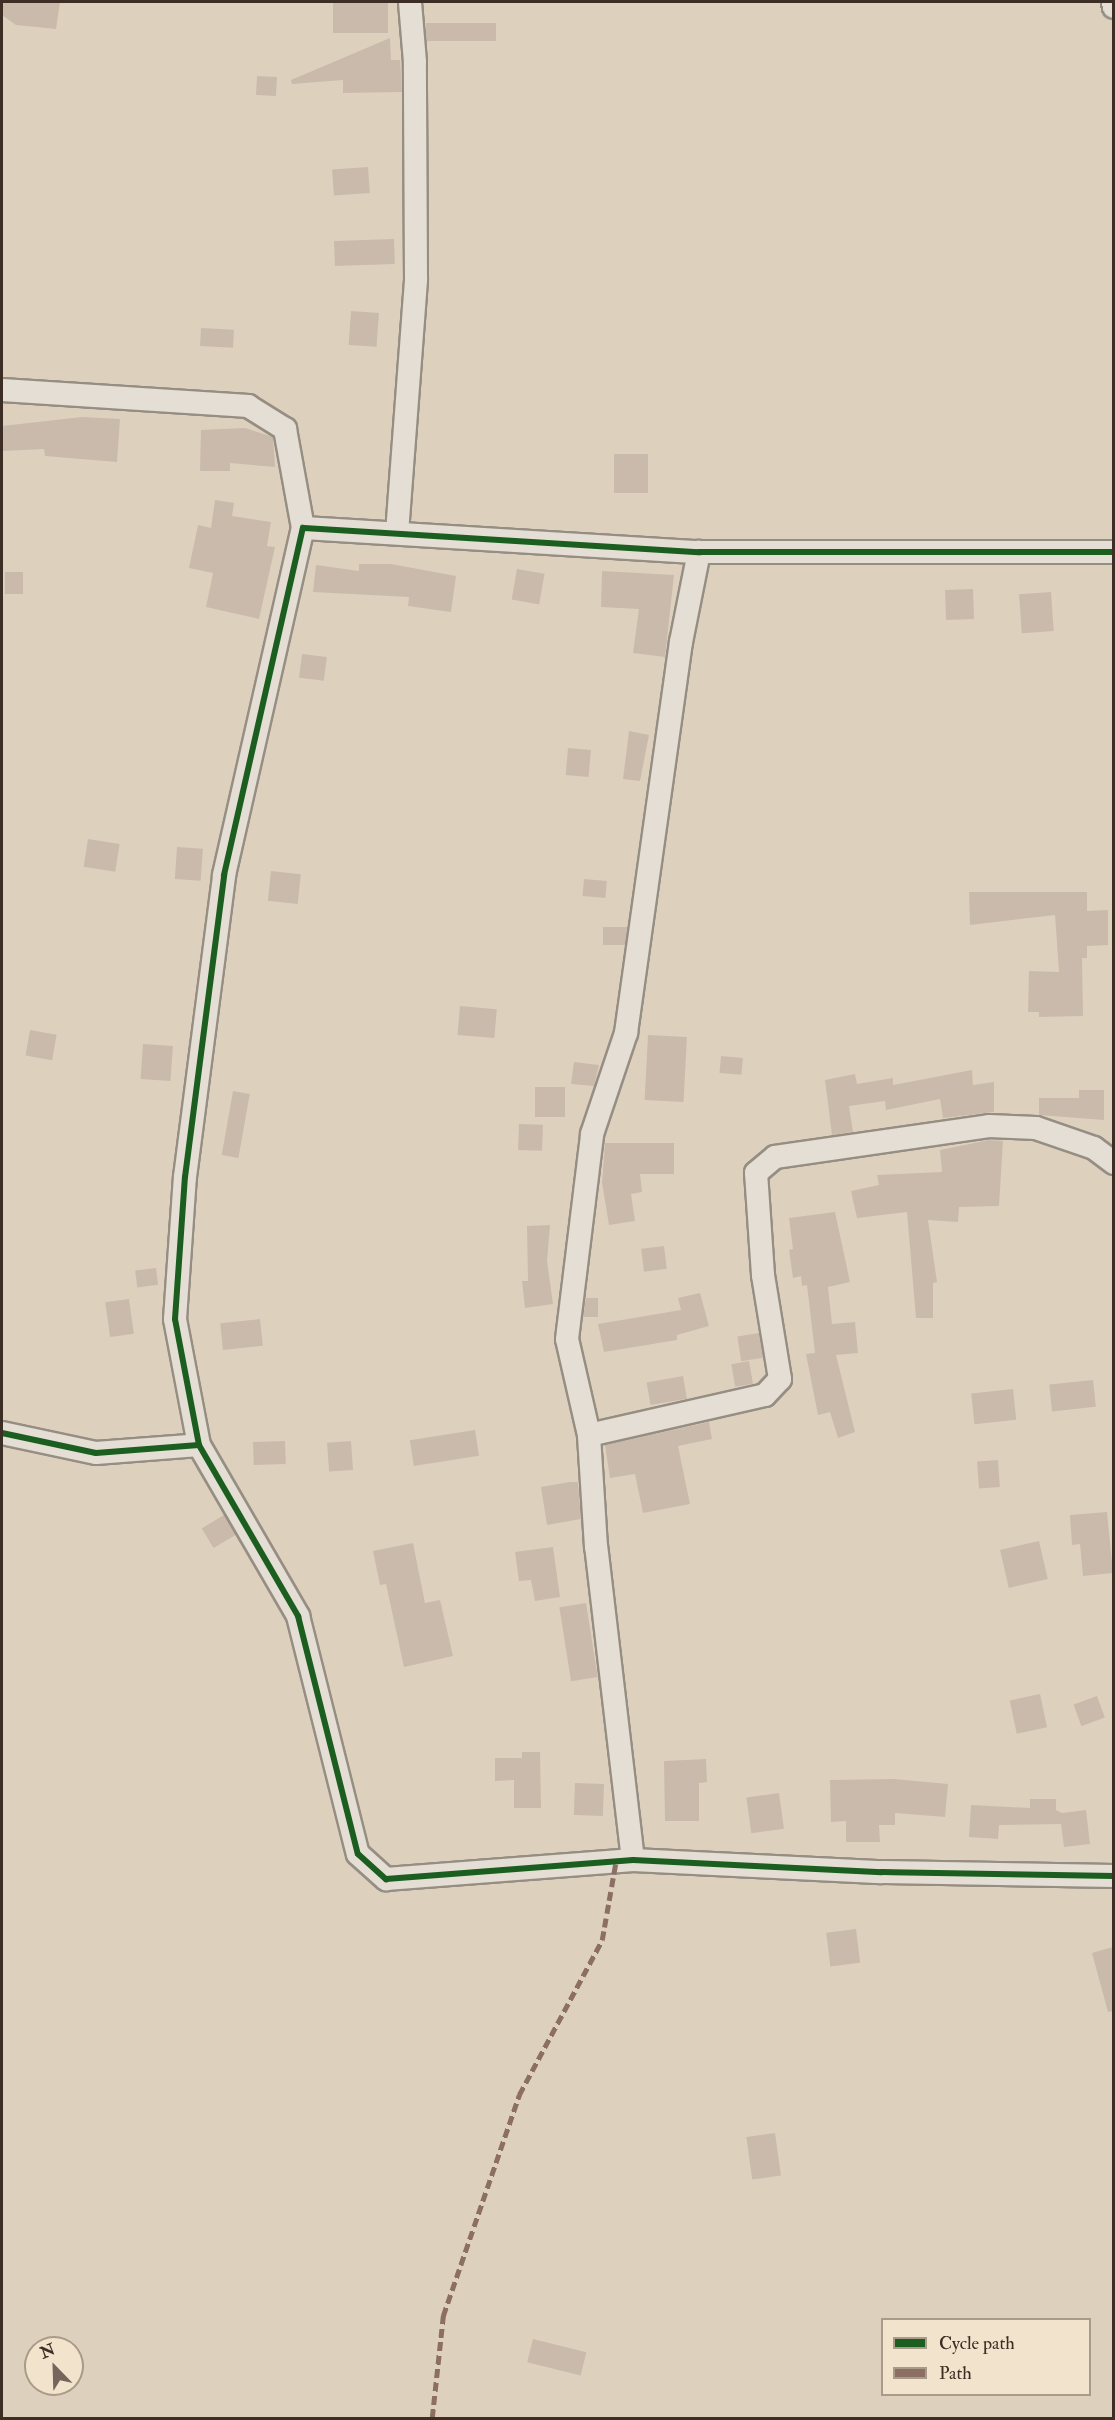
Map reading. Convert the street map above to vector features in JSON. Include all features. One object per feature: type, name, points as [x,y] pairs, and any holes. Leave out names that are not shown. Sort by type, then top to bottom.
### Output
[{"type":"street","points":[[398,533],[416,279],[415,62],[410,2]]},
{"type":"street","points":[[1113,2],[1113,7]]},
{"type":"street","points":[[2,390],[249,406],[285,429],[303,528],[224,875],[185,1177],[174,1319],[199,1444],[298,1616],[358,1854],[386,1879],[633,1860],[882,1872],[1113,1876]]},
{"type":"street","points":[[303,528],[699,552],[1113,552]]},
{"type":"street","points":[[633,1860],[596,1547],[589,1435],[567,1339],[578,1228],[592,1134],[626,1033],[681,642],[699,552]]},
{"type":"street","points":[[589,1435],[765,1395],[780,1379],[763,1275],[756,1173],[775,1157],[989,1126],[1036,1128],[1094,1148],[1113,1163]]},
{"type":"street","points":[[2,1433],[96,1453],[199,1444]]},
{"type":"building","points":[[2,2],[60,2],[56,29],[16,25],[2,15]]},
{"type":"building","points":[[333,2],[388,2],[388,33],[333,33]]},
{"type":"building","points":[[426,23],[496,23],[496,41],[426,41]]},
{"type":"building","points":[[390,38],[391,60],[400,60],[402,92],[343,93],[343,80],[292,84],[291,80]]},
{"type":"building","points":[[257,76],[277,77],[276,96],[256,95]]},
{"type":"building","points":[[368,167],[370,193],[334,195],[332,170]]},
{"type":"building","points":[[394,239],[395,264],[335,266],[334,241]]},
{"type":"building","points":[[351,311],[379,313],[377,347],[349,345]]},
{"type":"building","points":[[201,328],[234,330],[233,348],[200,346]]},
{"type":"building","points":[[82,417],[120,419],[117,462],[45,456],[44,449],[2,451],[2,426]]},
{"type":"building","points":[[245,428],[273,437],[275,467],[230,463],[230,471],[200,471],[201,430]]},
{"type":"building","points":[[614,454],[648,454],[648,493],[614,493]]},
{"type":"building","points":[[215,500],[234,503],[232,516],[271,522],[267,546],[275,547],[259,619],[206,607],[213,573],[189,568],[198,525],[211,528]]},
{"type":"building","points":[[359,564],[391,564],[456,576],[451,612],[408,606],[409,597],[313,592],[316,565],[359,571]]},
{"type":"building","points":[[517,569],[545,574],[539,604],[512,600]]},
{"type":"building","points":[[602,571],[674,575],[665,657],[633,653],[639,609],[601,607]]},
{"type":"building","points":[[5,572],[23,572],[23,594],[5,594]]},
{"type":"building","points":[[973,589],[974,619],[946,620],[945,590]]},
{"type":"building","points":[[1051,592],[1054,631],[1022,633],[1019,594]]},
{"type":"building","points":[[302,654],[327,657],[324,681],[299,678]]},
{"type":"building","points":[[629,731],[649,735],[640,781],[623,779]]},
{"type":"building","points":[[568,748],[591,750],[589,777],[566,775]]},
{"type":"building","points":[[88,839],[120,844],[115,872],[84,867]]},
{"type":"building","points":[[177,847],[203,849],[201,881],[175,879]]},
{"type":"building","points":[[271,871],[301,874],[298,904],[268,901]]},
{"type":"building","points":[[584,879],[607,881],[605,898],[583,896]]},
{"type":"building","points":[[969,892],[1087,892],[1087,911],[1108,910],[1108,945],[1087,946],[1087,958],[1082,958],[1083,1016],[1039,1017],[1039,1012],[1028,1012],[1029,971],[1059,972],[1055,915],[970,925]]},
{"type":"building","points":[[603,927],[627,927],[627,945],[603,945]]},
{"type":"building","points":[[460,1006],[497,1009],[494,1038],[457,1035]]},
{"type":"building","points":[[30,1030],[57,1035],[52,1060],[25,1056]]},
{"type":"building","points":[[648,1035],[687,1037],[684,1102],[645,1100]]},
{"type":"building","points":[[143,1044],[173,1046],[170,1081],[141,1079]]},
{"type":"building","points":[[721,1056],[743,1058],[741,1075],[720,1073]]},
{"type":"building","points":[[574,1062],[599,1065],[594,1086],[571,1084]]},
{"type":"building","points":[[972,1070],[973,1085],[994,1082],[994,1112],[943,1118],[940,1099],[886,1110],[885,1101],[849,1106],[853,1132],[832,1135],[825,1080],[855,1074],[857,1084],[893,1078],[893,1085]]},
{"type":"building","points":[[535,1087],[565,1087],[565,1117],[535,1117]]},
{"type":"building","points":[[1079,1090],[1104,1090],[1104,1120],[1039,1115],[1039,1098],[1079,1098]]},
{"type":"building","points":[[233,1091],[250,1094],[238,1158],[222,1155]]},
{"type":"building","points":[[519,1124],[543,1125],[542,1151],[518,1150]]},
{"type":"building","points":[[989,1140],[1003,1141],[999,1206],[959,1207],[958,1222],[928,1220],[937,1282],[933,1283],[933,1318],[916,1318],[907,1212],[857,1218],[851,1191],[879,1185],[877,1175],[942,1172],[940,1150]]},
{"type":"building","points":[[605,1143],[674,1143],[674,1174],[640,1174],[642,1192],[631,1194],[635,1221],[609,1225],[602,1183]]},
{"type":"building","points":[[835,1212],[850,1282],[828,1287],[832,1324],[855,1322],[858,1353],[836,1355],[855,1432],[838,1438],[830,1412],[818,1415],[806,1354],[815,1353],[807,1285],[802,1286],[801,1276],[793,1278],[789,1250],[793,1249],[789,1218]]},
{"type":"building","points":[[550,1225],[547,1261],[553,1304],[525,1308],[522,1281],[528,1281],[527,1226]]},
{"type":"building","points":[[664,1246],[667,1269],[644,1272],[641,1249]]},
{"type":"building","points":[[156,1268],[158,1285],[137,1287],[135,1271]]},
{"type":"building","points":[[700,1293],[709,1326],[677,1335],[677,1340],[604,1352],[598,1324],[681,1310],[678,1298]]},
{"type":"building","points":[[586,1298],[598,1298],[598,1317],[583,1317]]},
{"type":"building","points":[[129,1299],[134,1334],[110,1337],[105,1302]]},
{"type":"building","points":[[260,1319],[263,1346],[223,1350],[220,1323]]},
{"type":"building","points":[[759,1333],[763,1358],[741,1361],[737,1336]]},
{"type":"building","points":[[749,1361],[753,1384],[735,1387],[731,1364]]},
{"type":"building","points":[[683,1376],[687,1399],[651,1405],[647,1382]]},
{"type":"building","points":[[1093,1380],[1096,1407],[1052,1411],[1049,1385]]},
{"type":"building","points":[[1013,1389],[1016,1420],[974,1424],[971,1393]]},
{"type":"building","points":[[709,1422],[712,1439],[678,1446],[690,1504],[643,1513],[635,1474],[610,1478],[605,1445]]},
{"type":"building","points":[[475,1430],[479,1456],[414,1466],[410,1440]]},
{"type":"building","points":[[285,1441],[286,1464],[254,1465],[253,1442]]},
{"type":"building","points":[[351,1441],[353,1470],[329,1472],[327,1443]]},
{"type":"building","points":[[998,1460],[1000,1487],[979,1488],[977,1461]]},
{"type":"building","points":[[578,1482],[581,1519],[547,1525],[541,1487]]},
{"type":"building","points":[[1107,1512],[1113,1573],[1083,1576],[1080,1544],[1072,1545],[1070,1515]]},
{"type":"building","points":[[224,1515],[236,1535],[214,1548],[202,1528]]},
{"type":"building","points":[[1039,1541],[1048,1579],[1009,1588],[1000,1550]]},
{"type":"building","points":[[413,1543],[425,1603],[440,1600],[453,1656],[404,1667],[386,1584],[380,1585],[373,1551]]},
{"type":"building","points":[[553,1547],[560,1597],[535,1601],[531,1580],[519,1581],[515,1552]]},
{"type":"building","points":[[586,1603],[598,1677],[571,1681],[559,1607]]},
{"type":"building","points":[[1040,1694],[1047,1727],[1017,1734],[1010,1700]]},
{"type":"building","points":[[1097,1696],[1105,1718],[1081,1726],[1074,1705]]},
{"type":"building","points":[[522,1752],[540,1752],[541,1808],[514,1808],[514,1780],[495,1781],[495,1758],[522,1758]]},
{"type":"building","points":[[706,1759],[707,1782],[699,1783],[699,1821],[665,1821],[664,1761]]},
{"type":"building","points":[[894,1779],[948,1784],[945,1817],[895,1813],[895,1825],[879,1825],[880,1842],[846,1842],[846,1821],[831,1822],[830,1780]]},
{"type":"building","points":[[575,1783],[604,1784],[603,1816],[574,1815]]},
{"type":"building","points":[[779,1793],[784,1829],[751,1833],[746,1798]]},
{"type":"building","points":[[1030,1799],[1056,1799],[1056,1810],[1062,1813],[1086,1810],[1090,1844],[1064,1847],[1061,1824],[999,1825],[998,1839],[969,1837],[971,1805],[1030,1808]]},
{"type":"building","points":[[856,1929],[860,1963],[830,1966],[826,1933]]},
{"type":"building","points":[[1113,1947],[1113,2011],[1108,2012],[1092,1953]]},
{"type":"building","points":[[775,2133],[781,2176],[752,2180],[746,2137]]},
{"type":"building","points":[[533,2339],[586,2352],[581,2376],[527,2362]]},
{"type":"marked path","points":[[432,2418],[443,2316],[519,2095],[602,1940],[616,1861]]},
{"type":"cycle path","points":[[199,1445],[175,1319],[185,1177],[224,875],[303,528],[699,552],[1114,552]]},
{"type":"cycle path","points":[[2,1433],[96,1453],[199,1445],[298,1616],[358,1854],[386,1879],[633,1860],[882,1872],[1114,1876]]}]
